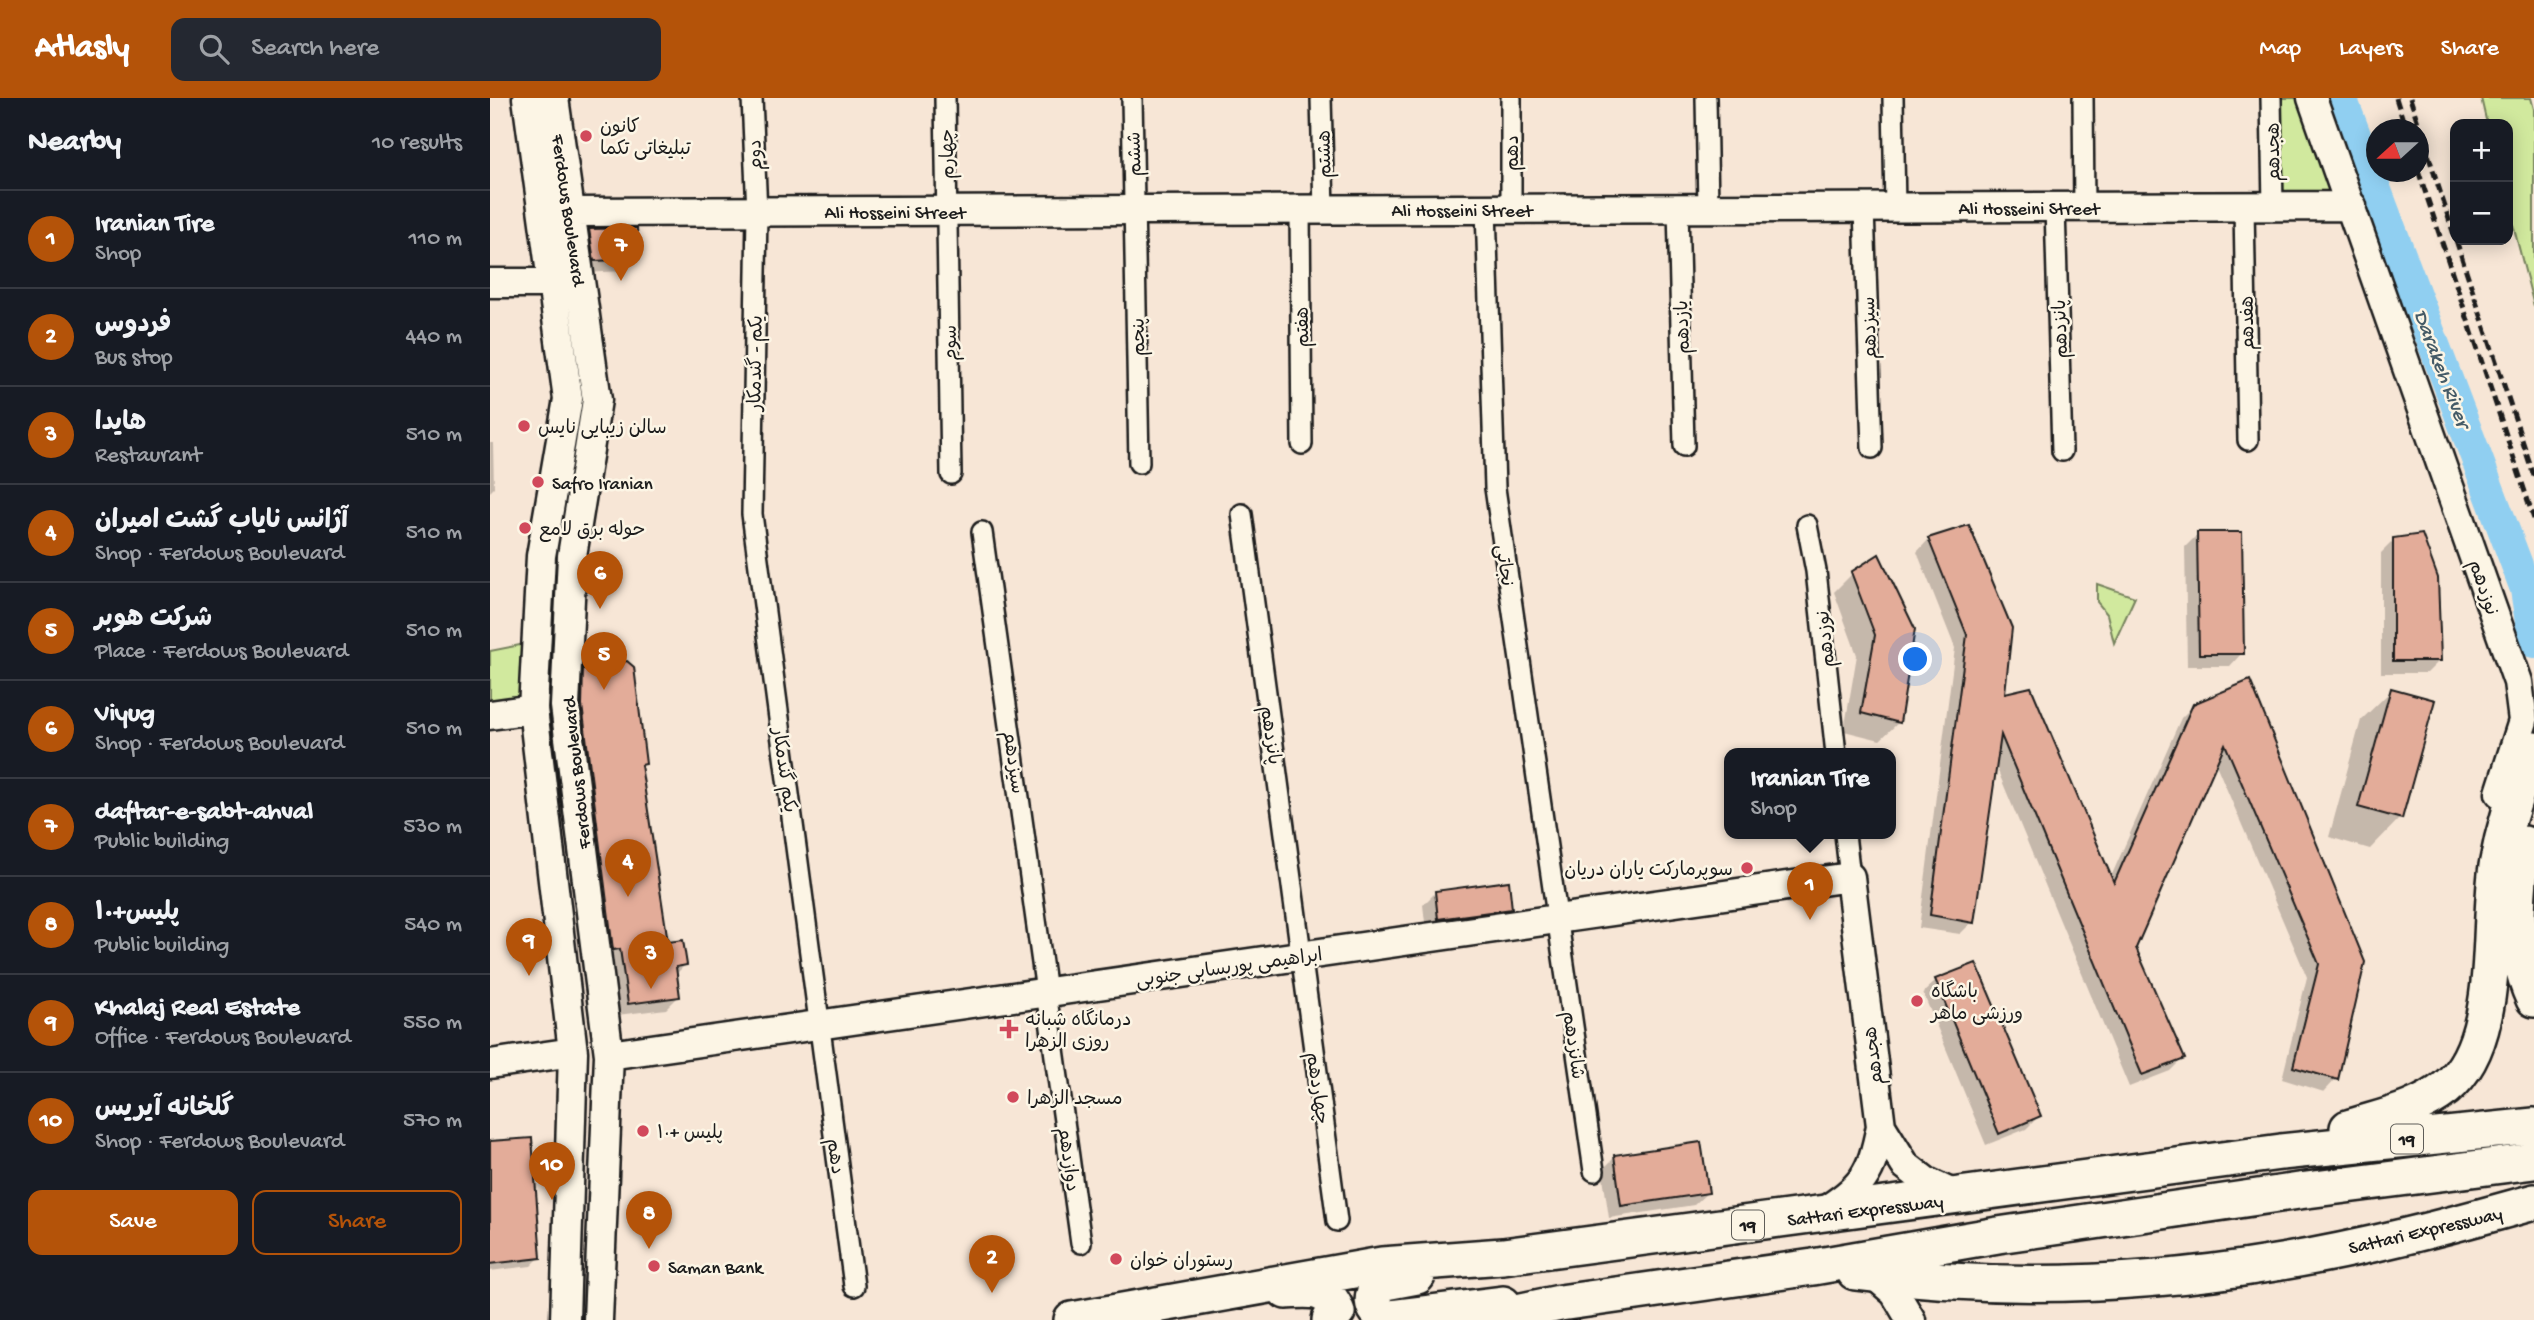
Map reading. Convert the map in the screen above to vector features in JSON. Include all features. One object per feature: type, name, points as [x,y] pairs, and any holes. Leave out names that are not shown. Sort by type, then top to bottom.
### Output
[{"type":"highway","points":[[2281,1152],[2397,1114],[2447,1087],[2467,1065],[2478,1039],[2485,1009],[2498,862],[2514,802],[2534,750]]},
{"type":"highway","points":[[2534,809],[2520,867],[2518,906],[2521,957],[2534,999]]},
{"type":"highway","name":"Sattari Expressway","points":[[1072,1320],[1216,1296],[1262,1284],[1382,1265],[1503,1256],[2281,1152],[2534,1126]]},
{"type":"highway","name":"Sattari Expressway","points":[[1479,1320],[1559,1303],[1813,1267],[2039,1229],[2534,1161]]},
{"type":"highway","name":"Sattari Expressway","points":[[1813,1267],[2018,1284],[2122,1281],[2274,1264],[2453,1225],[2534,1202]]},
{"type":"highway","points":[[1503,1256],[1380,1283],[1374,1291],[1374,1308],[1380,1316],[1389,1318],[1529,1302],[1559,1303]]},
{"type":"highway","points":[[1216,1296],[1315,1289],[1331,1297],[1337,1312],[1330,1320]]},
{"type":"street","name":"Ferdows Boulevard","points":[[527,98],[568,399],[541,556],[533,709],[573,1052],[562,1314]]},
{"type":"street","name":"Ferdows Boulevard","points":[[554,98],[597,400],[572,556],[565,706],[608,1055],[603,1314]]},
{"type":"street","name":"دوم","points":[[752,98],[757,212]]},
{"type":"street","name":"چهارم","points":[[945,98],[947,211]]},
{"type":"street","name":"ششم","points":[[1132,98],[1134,210]]},
{"type":"street","name":"هشتم","points":[[1312,210],[1321,98]]},
{"type":"street","name":"دهم","points":[[1499,209],[1511,98]]},
{"type":"street","points":[[1706,98],[1708,208]]},
{"type":"street","points":[[1893,98],[1895,208]]},
{"type":"street","points":[[2083,98],[2084,207]]},
{"type":"street","name":"هجدهم","points":[[2271,98],[2273,206]]},
{"type":"street","name":"نوزدهم","points":[[2312,98],[2523,700],[2523,721],[2486,839],[2479,878],[2478,904],[2487,978]]},
{"type":"street","name":"هفدهم","points":[[2244,206],[2248,440]]},
{"type":"street","name":"Ali Hosseini Street","points":[[571,212],[2352,206]]},
{"type":"street","name":"پانزدهم","points":[[2055,207],[2062,451]]},
{"type":"street","name":"یازدهم","points":[[1678,208],[1684,446]]},
{"type":"street","name":"سیزدهم","points":[[1864,208],[1872,448]]},
{"type":"street","name":"نجاتی","points":[[1499,209],[1495,488],[1557,919]]},
{"type":"street","name":"پنجم","points":[[1134,210],[1139,463]]},
{"type":"street","name":"هفتم","points":[[1303,444],[1312,210]]},
{"type":"street","name":"سوم","points":[[947,211],[951,474]]},
{"type":"street","name":"یکم - گندمکار","points":[[752,514],[757,212]]},
{"type":"street","points":[[490,283],[552,283]]},
{"type":"street","name":"یکم گندمکار","points":[[752,514],[820,1025]]},
{"type":"street","name":"پانزدهم","points":[[1242,514],[1301,956]]},
{"type":"street","name":"نوزدهم","points":[[1807,525],[1816,570],[1835,748]]},
{"type":"street","name":"سیزدهم","points":[[982,532],[1048,992]]},
{"type":"street","points":[[490,715],[533,709]]},
{"type":"street","points":[[1846,839],[1850,877]]},
{"type":"street","name":"هجدهم","points":[[1850,877],[1881,1126],[1905,1166],[1927,1182],[1959,1197]]},
{"type":"street","name":"ابراهیمی پوربسابی جنوبی","points":[[608,1055],[1850,877]]},
{"type":"street","name":"شانزدهم","points":[[1557,919],[1594,1171]]},
{"type":"street","name":"چهاردهم","points":[[1301,956],[1337,1221]]},
{"type":"street","name":"دوازدهم","points":[[1048,992],[1081,1243]]},
{"type":"street","name":"دهم","points":[[820,1025],[854,1286]]},
{"type":"street","points":[[490,1064],[573,1052]]},
{"type":"street","points":[[1818,1215],[1864,1180],[1874,1164],[1881,1126]]},
{"type":"street","points":[[1873,1274],[1895,1293],[1911,1318]]},
{"type":"street","points":[[1911,1318],[1928,1278]]},
{"type":"green space","points":[[2281,98],[2300,98],[2330,182],[2326,197],[2283,201]]},
{"type":"green space","points":[[2481,98],[2531,98],[2534,109],[2534,306],[2513,224],[2513,119],[2486,119]]},
{"type":"green space","points":[[2097,584],[2135,597],[2114,643],[2107,614],[2097,602]]},
{"type":"green space","points":[[525,644],[520,700],[490,704],[490,651]]},
{"type":"building","points":[[637,228],[639,259],[594,261],[589,229]]},
{"type":"building","points":[[1969,525],[2012,628],[2005,693],[2031,687],[2114,883],[2193,704],[2250,680],[2365,962],[2338,1080],[2293,1067],[2319,964],[2225,744],[2136,948],[2185,1059],[2142,1075],[2001,735],[1974,923],[1930,915],[1967,635],[1928,538]]},
{"type":"building","points":[[2197,532],[2242,532],[2244,654],[2199,654]]},
{"type":"building","points":[[2422,534],[2438,578],[2441,661],[2393,661],[2393,538]]},
{"type":"building","points":[[1879,554],[1915,629],[1900,723],[1861,713],[1875,635],[1851,572]]},
{"type":"building","points":[[627,661],[634,667],[646,764],[641,765],[668,942],[683,940],[687,965],[676,967],[680,997],[628,1004],[620,949],[613,950],[582,705],[583,669]]},
{"type":"building","points":[[2391,688],[2435,700],[2402,819],[2358,807]]},
{"type":"building","points":[[1509,881],[1512,909],[1438,919],[1435,891]]},
{"type":"building","points":[[1976,963],[2041,1116],[1999,1134],[1935,979]]},
{"type":"building","points":[[532,1138],[541,1258],[490,1264],[490,1141]]},
{"type":"building","points":[[1701,1142],[1709,1193],[1621,1206],[1614,1155]]},
{"type":"waterway","name":"Darakeh River","points":[[2341,98],[2526,589],[2534,642]]},
{"type":"railway","points":[[2396,98],[2403,119]]},
{"type":"railway","points":[[2410,98],[2450,222]]},
{"type":"railway","points":[[2422,182],[2534,519]]},
{"type":"railway","points":[[2458,245],[2534,476]]},
{"type":"place","name":"کانون تبلیغاتی تکما","points":[[586,136]]},
{"type":"place","name":"daftar-e-sabt-ahval","points":[[621,281]]},
{"type":"place","name":"سالن زیبایی نایس","points":[[524,426]]},
{"type":"place","name":"Safro Iranian","points":[[538,482]]},
{"type":"place","name":"حوله برق لامع","points":[[525,528]]},
{"type":"place","name":"Viyug","points":[[600,609]]},
{"type":"place","name":"شرکت هوبر","points":[[604,690]]},
{"type":"place","name":"سوپرمارکت یاران دریان","points":[[1747,868]]},
{"type":"place","name":"آژانس نایاب گشت امیران","points":[[628,897]]},
{"type":"place","name":"Iranian Tire","points":[[1810,920]]},
{"type":"place","name":"Khalaj Real Estate","points":[[529,976]]},
{"type":"place","name":"هایدا","points":[[651,989]]},
{"type":"place","name":"باشگاه ورزشی ماهر","points":[[1917,1001]]},
{"type":"place","name":"درمانگاه شبانه روزی الزهرا","points":[[1009,1029]]},
{"type":"place","name":"مسجد الزهرا","points":[[1013,1097]]},
{"type":"place","name":"پلیس +۱۰","points":[[643,1131]]},
{"type":"place","name":"گلخانه آیریس","points":[[552,1200]]},
{"type":"place","name":"پلیس+١٠","points":[[649,1249]]},
{"type":"place","name":"رستوران خوان","points":[[1116,1259]]},
{"type":"place","name":"Saman Bank","points":[[654,1266]]},
{"type":"place","name":"فردوس","points":[[992,1293]]}]
